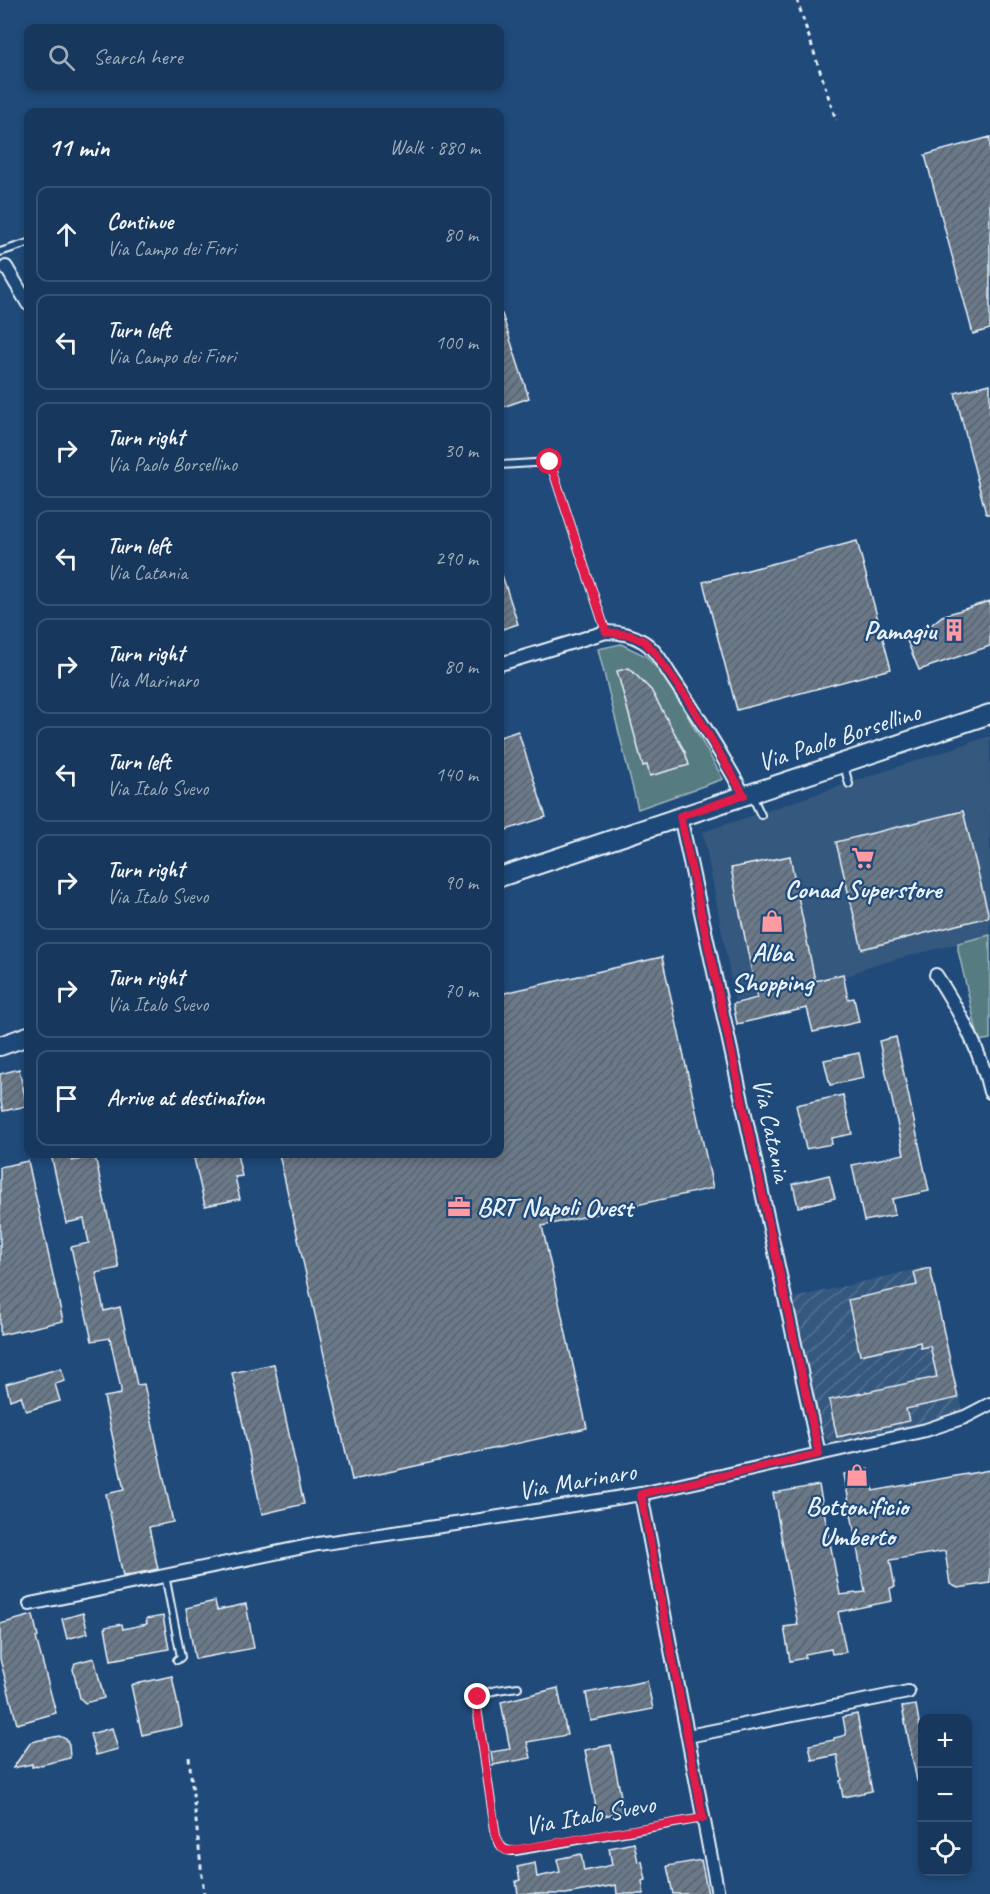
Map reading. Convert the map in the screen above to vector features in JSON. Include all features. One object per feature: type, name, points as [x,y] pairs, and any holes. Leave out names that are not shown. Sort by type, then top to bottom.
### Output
[{"type":"main road","name":"Via Paolo Borsellino","points":[[504,876],[843,762],[989,717]]},
{"type":"main road","points":[[0,1046],[24,1037]]},
{"type":"street","points":[[6,267],[24,297]]},
{"type":"street","points":[[504,663],[606,632],[630,635],[644,641],[688,700],[747,794]]},
{"type":"street","name":"Via Catania","points":[[680,816],[819,1454]]},
{"type":"street","points":[[936,975],[956,1006],[971,1036],[985,1068],[990,1092]]},
{"type":"street","name":"Via Marinaro","points":[[30,1604],[318,1544],[486,1520],[641,1494],[926,1430],[965,1417],[990,1404]]},
{"type":"street","points":[[641,1494],[718,1894]]},
{"type":"street","points":[[688,1736],[908,1692]]},
{"type":"lane","points":[[6,267],[0,252],[24,244]]},
{"type":"lane","points":[[504,465],[550,462],[606,632]]},
{"type":"lane","points":[[843,762],[849,784]]},
{"type":"lane","points":[[747,794],[761,815]]},
{"type":"lane","points":[[165,1575],[181,1656],[177,1660]]},
{"type":"lane","name":"Via Italo Svevo","points":[[518,1687],[483,1694],[476,1701],[496,1836],[502,1848],[507,1851],[516,1851],[703,1818]]},
{"type":"path","points":[[797,0],[836,120]]},
{"type":"path","points":[[189,1757],[204,1894]]},
{"type":"shaded area","points":[[990,736],[990,935],[866,967],[851,975],[735,1001],[703,832]]},
{"type":"shaded area","points":[[930,1266],[963,1411],[935,1421],[835,1446],[824,1437],[793,1298]]},
{"type":"green space","points":[[621,644],[646,656],[668,681],[723,779],[638,809],[598,649]]},
{"type":"green space","points":[[990,935],[990,1039],[979,1041],[958,943]]},
{"type":"building","points":[[990,137],[990,329],[973,334],[925,155]]},
{"type":"building","points":[[504,320],[529,398],[504,407]]},
{"type":"building","points":[[990,384],[990,514],[986,514],[955,393]]},
{"type":"building","points":[[857,541],[891,669],[737,710],[703,582]]},
{"type":"building","points":[[504,581],[518,624],[504,629]]},
{"type":"building","name":"Pamagiu","points":[[990,601],[990,646],[919,670],[905,636],[931,625],[942,616]]},
{"type":"building","points":[[629,668],[651,690],[685,752],[689,765],[650,776],[647,765],[643,766],[617,671]]},
{"type":"building","points":[[518,731],[546,817],[504,831],[504,736]]},
{"type":"building","points":[[963,811],[989,917],[862,949],[836,842]]},
{"type":"building","name":"Alba Shopping","points":[[790,856],[815,981],[843,974],[848,999],[854,998],[859,1022],[813,1032],[807,1008],[737,1024],[733,1004],[757,998],[731,868]]},
{"type":"building","name":"BRT Napoli Ovest","points":[[662,957],[713,1188],[542,1226],[587,1428],[352,1480],[280,1158],[504,1158],[504,993]]},
{"type":"building","points":[[896,1037],[929,1191],[892,1199],[895,1215],[864,1221],[852,1165],[904,1154],[879,1041]]},
{"type":"building","points":[[859,1053],[864,1078],[830,1085],[824,1060]]},
{"type":"building","points":[[19,1069],[24,1092],[24,1107],[3,1111],[0,1097],[0,1074]]},
{"type":"building","points":[[843,1095],[852,1134],[831,1138],[832,1144],[806,1149],[796,1105]]},
{"type":"building","points":[[52,1158],[71,1158],[72,1161],[95,1158],[119,1268],[96,1273],[104,1311],[120,1307],[137,1385],[144,1384],[173,1522],[149,1527],[158,1569],[123,1576],[106,1494],[124,1490],[104,1397],[121,1394],[121,1389],[110,1338],[92,1341],[71,1247],[89,1243],[84,1219],[66,1223]]},
{"type":"building","points":[[194,1158],[238,1158],[242,1176],[235,1177],[240,1199],[205,1206]]},
{"type":"building","points":[[28,1161],[63,1321],[0,1335],[0,1167]]},
{"type":"building","points":[[829,1175],[835,1198],[798,1207],[793,1184]]},
{"type":"building","points":[[930,1268],[958,1398],[906,1409],[909,1421],[837,1437],[829,1400],[937,1377],[930,1346],[921,1348],[920,1342],[860,1355],[848,1300],[917,1285],[914,1272]]},
{"type":"building","points":[[274,1364],[304,1504],[262,1514],[232,1373]]},
{"type":"building","points":[[61,1368],[65,1381],[55,1384],[60,1401],[26,1411],[21,1396],[10,1400],[6,1384]]},
{"type":"building","points":[[868,1469],[873,1491],[990,1470],[990,1583],[958,1588],[950,1584],[945,1551],[890,1560],[895,1587],[890,1588],[892,1601],[838,1612],[846,1652],[832,1654],[831,1649],[805,1654],[805,1658],[790,1661],[784,1627],[798,1625],[773,1493],[819,1485],[840,1595],[865,1592],[844,1474]]},
{"type":"building","points":[[215,1601],[217,1610],[246,1604],[254,1648],[195,1659],[186,1608]]},
{"type":"building","points":[[83,1613],[88,1633],[67,1639],[62,1619]]},
{"type":"building","points":[[33,1615],[38,1637],[36,1638],[56,1713],[17,1724],[0,1659],[0,1624]]},
{"type":"building","points":[[163,1616],[169,1649],[111,1660],[105,1627],[122,1624],[123,1629],[147,1624],[146,1619]]},
{"type":"building","points":[[94,1658],[104,1698],[85,1703],[80,1698],[73,1669],[75,1663]]},
{"type":"building","points":[[172,1676],[182,1726],[142,1735],[131,1685]]},
{"type":"building","points":[[647,1681],[653,1709],[591,1721],[586,1693]]},
{"type":"building","points":[[558,1688],[567,1735],[527,1742],[531,1758],[493,1765],[491,1752],[510,1749],[501,1702]]},
{"type":"building","points":[[916,1705],[918,1781],[917,1781],[902,1707]]},
{"type":"building","points":[[857,1714],[872,1791],[843,1797],[837,1755],[812,1760],[809,1745],[846,1735],[843,1717]]},
{"type":"building","points":[[112,1728],[118,1749],[96,1755],[90,1734]]},
{"type":"building","points":[[59,1736],[66,1739],[69,1745],[70,1758],[32,1767],[32,1764],[13,1768],[31,1742]]},
{"type":"building","points":[[611,1745],[624,1812],[598,1817],[585,1750]]},
{"type":"building","points":[[634,1843],[638,1862],[642,1861],[646,1880],[642,1881],[644,1894],[617,1894],[616,1885],[566,1894],[518,1894],[516,1881],[520,1880],[517,1867],[535,1863],[537,1877],[560,1872],[557,1859],[581,1854],[584,1871],[612,1865],[609,1848]]},
{"type":"building","points":[[701,1860],[708,1894],[673,1894],[667,1866]]},
{"type":"place","name":"Pamagiu","points":[[954,630]]},
{"type":"place","name":"Conad Superstore","points":[[863,858]]},
{"type":"place","name":"Alba Shopping","points":[[772,921]]},
{"type":"place","name":"BRT Napoli Ovest","points":[[459,1207]]},
{"type":"place","name":"Bottonificio Umberto","points":[[857,1475]]},
{"type":"route","points":[[478,1697],[476,1701],[496,1836],[502,1848],[507,1851],[703,1818],[641,1494],[819,1454],[680,816],[744,795],[688,700],[655,653],[644,641],[630,635],[606,632],[550,462]]}]
